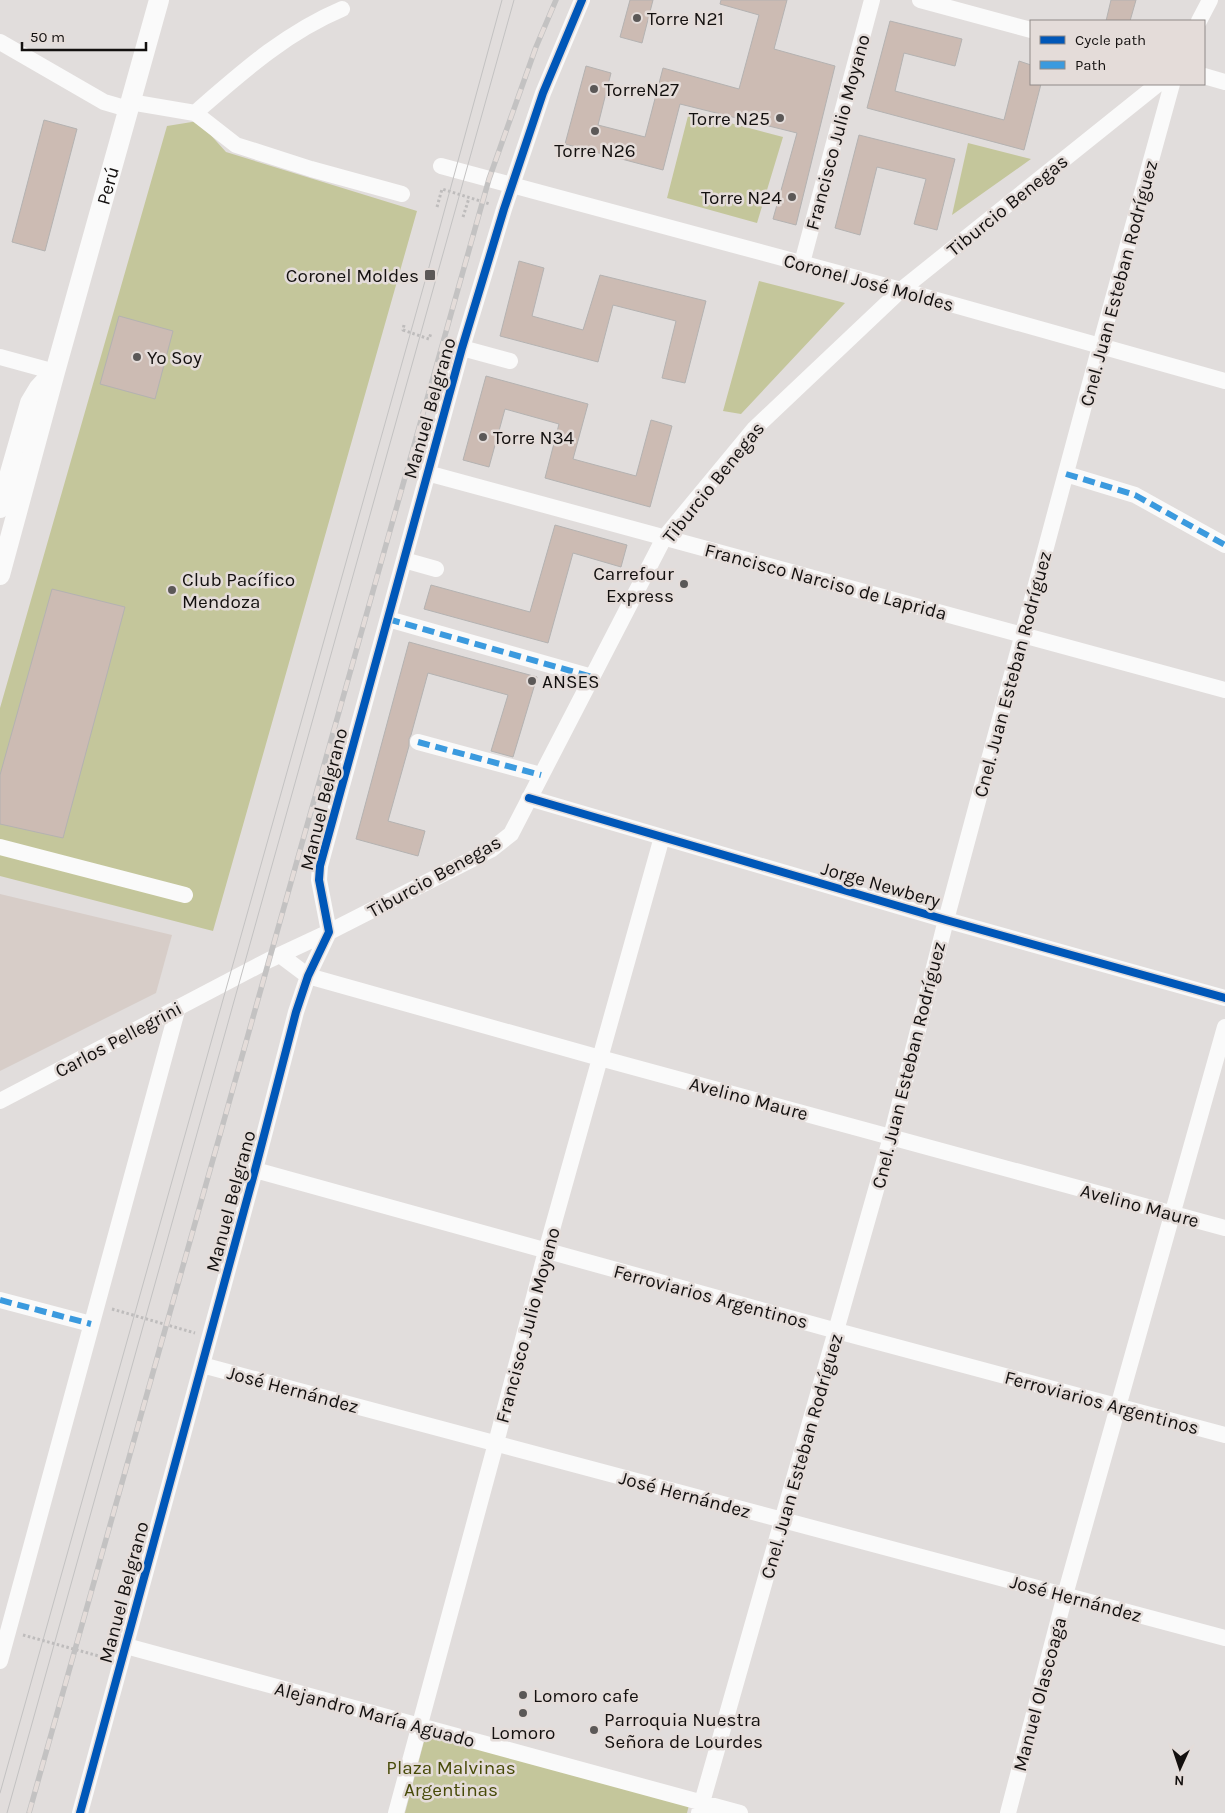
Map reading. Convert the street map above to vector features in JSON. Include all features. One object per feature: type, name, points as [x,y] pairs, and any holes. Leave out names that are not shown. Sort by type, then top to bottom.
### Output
[{"type":"main road","name":"Perú","points":[[0,575],[159,0]]},
{"type":"main road","name":"Perú","points":[[0,508],[30,403],[39,388],[55,372]]},
{"type":"street","name":"Manuel Belgrano","points":[[80,1813],[210,1338],[296,1012],[308,976],[330,932],[319,880],[320,866],[427,473],[511,185],[543,93],[582,0]]},
{"type":"street","name":"Francisco Julio Moyano","points":[[802,263],[872,0]]},
{"type":"street","points":[[920,0],[1030,30]]},
{"type":"street","points":[[1200,20],[1210,0]]},
{"type":"street","points":[[195,113],[268,51],[317,20],[342,9]]},
{"type":"street","points":[[0,42],[104,102],[195,113],[236,145],[311,169],[402,194]]},
{"type":"street","points":[[1205,76],[1225,82]]},
{"type":"street","name":"Tiburcio Benegas","points":[[235,978],[330,932],[492,849],[511,834],[664,538],[754,429],[901,290],[1157,85]]},
{"type":"street","name":"Cnel. Juan Esteban Rodríguez","points":[[700,1808],[891,1137],[1022,634],[1172,85]]},
{"type":"street","name":"Coronel José Moldes","points":[[441,166],[901,290],[1225,381]]},
{"type":"street","points":[[462,348],[510,361]]},
{"type":"street","points":[[0,357],[55,372]]},
{"type":"street","name":"Francisco Narciso de Laprida","points":[[427,473],[1225,690]]},
{"type":"street","points":[[1066,474],[1135,495],[1225,545]]},
{"type":"street","points":[[404,560],[436,569]]},
{"type":"street","points":[[388,619],[592,677]]},
{"type":"street","points":[[418,742],[541,775]]},
{"type":"street","name":"Jorge Newbery","points":[[529,798],[946,920],[1225,998]]},
{"type":"street","name":"Francisco Julio Moyano","points":[[396,1813],[546,1251],[662,837]]},
{"type":"street","points":[[0,847],[185,895]]},
{"type":"street","name":"Avelino Maure","points":[[280,955],[308,976],[600,1058],[1225,1228]]},
{"type":"street","name":"Carlos Pellegrini","points":[[0,1101],[235,978]]},
{"type":"street","points":[[0,1661],[8,1630],[7,1609],[91,1324],[178,1007]]},
{"type":"street","name":"Manuel Olascoaga","points":[[1008,1813],[1065,1595],[1225,1028]]},
{"type":"street","name":"Ferroviarios Argentinos","points":[[255,1170],[837,1331],[1225,1435]]},
{"type":"street","points":[[0,1300],[91,1324]]},
{"type":"street","name":"José Hernández","points":[[202,1365],[1225,1638]]},
{"type":"street","name":"Alejandro María Aguado","points":[[126,1646],[420,1726],[700,1808],[740,1813]]},
{"type":"path","points":[[436,208],[442,189],[504,208]]},
{"type":"path","points":[[463,217],[469,198]]},
{"type":"path","points":[[404,325],[403,330],[429,339],[431,333]]},
{"type":"path","points":[[96,1305],[210,1338]]},
{"type":"path","points":[[8,1630],[121,1662]]},
{"type":"shaded area","points":[[0,894],[172,935],[156,993],[0,1071]]},
{"type":"green space","points":[[689,112],[783,137],[757,223],[667,198]]},
{"type":"green space","name":"Club Pacífico Mendoza","points":[[198,121],[226,152],[417,211],[213,931],[0,876],[0,708],[167,126]]},
{"type":"green space","points":[[968,143],[1031,159],[952,215]]},
{"type":"green space","points":[[759,281],[845,303],[741,414],[723,411]]},
{"type":"green space","name":"Plaza Malvinas Argentinas","points":[[426,1734],[689,1805],[687,1813],[405,1813]]},
{"type":"building","name":"Torre N21","points":[[630,0],[653,0],[642,43],[620,37]]},
{"type":"building","points":[[721,0],[787,0],[774,49],[835,66],[796,225],[773,219],[797,133],[680,104],[663,170],[565,144],[586,66],[611,73],[598,125],[645,137],[663,68],[739,89],[759,15],[720,4]]},
{"type":"building","points":[[1111,0],[1136,0],[1130,20],[1106,20]]},
{"type":"building","points":[[890,21],[962,39],[955,66],[904,53],[895,91],[1004,120],[1019,61],[1030,65],[1030,85],[1041,85],[1024,150],[867,108]]},
{"type":"building","points":[[44,120],[77,129],[45,251],[12,242]]},
{"type":"building","points":[[859,135],[955,159],[937,230],[914,224],[926,179],[877,167],[860,235],[835,228]]},
{"type":"building","points":[[519,261],[544,268],[532,316],[583,330],[600,275],[706,301],[685,383],[662,378],[676,321],[613,305],[598,362],[500,336]]},
{"type":"building","name":"Yo Soy","points":[[119,316],[173,331],[155,399],[100,384]]},
{"type":"building","points":[[486,376],[588,404],[573,459],[636,476],[651,420],[672,426],[650,507],[545,478],[559,424],[505,409],[489,467],[463,460]]},
{"type":"building","points":[[555,525],[627,545],[621,567],[573,553],[548,643],[424,609],[431,585],[530,612]]},
{"type":"building","points":[[52,589],[125,607],[63,838],[0,824],[0,775]]},
{"type":"building","points":[[409,642],[537,677],[513,757],[491,751],[508,695],[428,673],[388,821],[425,831],[418,856],[356,839]]},
{"type":"tram line","points":[[0,1793],[429,267],[502,0]]},
{"type":"tram line","points":[[7,1813],[514,0]]},
{"type":"railway","points":[[29,1813],[489,179],[536,47],[556,0]]},
{"type":"marked path","points":[[1066,474],[1135,495],[1225,545]]},
{"type":"marked path","points":[[388,619],[592,677]]},
{"type":"marked path","points":[[418,742],[541,775]]},
{"type":"marked path","points":[[0,1300],[91,1324]]},
{"type":"cycle path","points":[[80,1813],[255,1170],[296,1012],[308,976],[329,932],[319,880],[320,866],[462,348],[504,209],[543,93],[582,0]]},
{"type":"cycle path","points":[[529,798],[946,920],[1225,998]]},
{"type":"place","name":"Torre N21","points":[[637,18]]},
{"type":"place","name":"TorreN27","points":[[594,89]]},
{"type":"place","name":"Torre N25","points":[[780,118]]},
{"type":"place","name":"Torre N26","points":[[595,131]]},
{"type":"place","name":"Torre N24","points":[[792,197]]},
{"type":"place","name":"Coronel Moldes","points":[[430,275]]},
{"type":"place","name":"Yo Soy","points":[[137,357]]},
{"type":"place","name":"Torre N34","points":[[483,437]]},
{"type":"place","name":"Carrefour Express","points":[[684,584]]},
{"type":"place","name":"Club Pacífico Mendoza","points":[[172,590]]},
{"type":"place","name":"ANSES","points":[[532,681]]},
{"type":"place","name":"Lomoro cafe","points":[[523,1695]]},
{"type":"place","name":"Lomoro","points":[[523,1713]]},
{"type":"place","name":"Parroquia Nuestra Señora de Lourdes","points":[[594,1730]]}]
